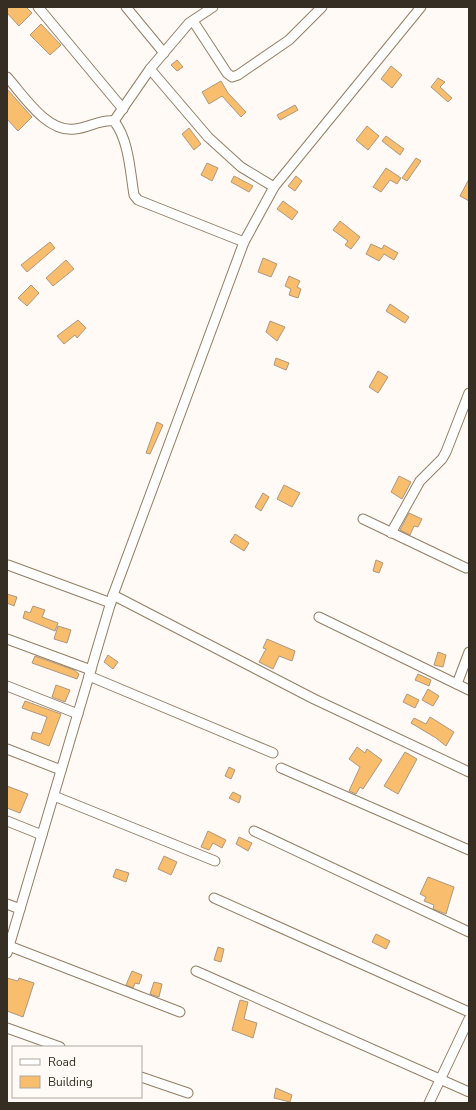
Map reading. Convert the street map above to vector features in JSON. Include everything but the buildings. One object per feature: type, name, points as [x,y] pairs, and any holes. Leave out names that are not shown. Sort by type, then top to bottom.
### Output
[{"type":"street","points":[[38,7],[123,109]]},
{"type":"street","points":[[126,7],[164,53]]},
{"type":"street","points":[[114,120],[150,69],[164,53],[193,21],[213,7]]},
{"type":"street","points":[[193,21],[227,73],[232,77],[238,75],[289,40],[322,7]]},
{"type":"street","points":[[180,1012],[8,949],[112,599],[244,242],[274,187],[421,7]]},
{"type":"street","points":[[150,69],[208,137],[241,166],[274,187]]},
{"type":"street","points":[[7,77],[48,122],[60,128],[75,129],[107,120],[114,120]]},
{"type":"street","points":[[114,120],[120,129],[127,154],[134,195],[138,200],[244,242]]},
{"type":"street","points":[[391,533],[420,481],[446,452],[469,393]]},
{"type":"street","points":[[363,520],[466,568]]},
{"type":"street","points":[[8,565],[112,599],[314,699],[469,772]]},
{"type":"street","points":[[319,617],[469,690]]},
{"type":"street","points":[[7,639],[90,673],[273,753]]},
{"type":"street","points":[[457,684],[469,652]]},
{"type":"street","points":[[7,686],[78,714]]},
{"type":"street","points":[[7,749],[62,770]]},
{"type":"street","points":[[281,768],[469,850]]},
{"type":"street","points":[[54,796],[215,861]]},
{"type":"street","points":[[7,821],[42,835]]},
{"type":"street","points":[[254,831],[469,932]]},
{"type":"street","points":[[214,898],[469,1012]]},
{"type":"street","points":[[7,904],[20,909]]},
{"type":"street","points":[[196,971],[469,1092]]},
{"type":"street","points":[[429,1103],[469,1019]]},
{"type":"street","points":[[7,1028],[57,1046]]},
{"type":"street","points":[[142,1076],[188,1094]]}]
